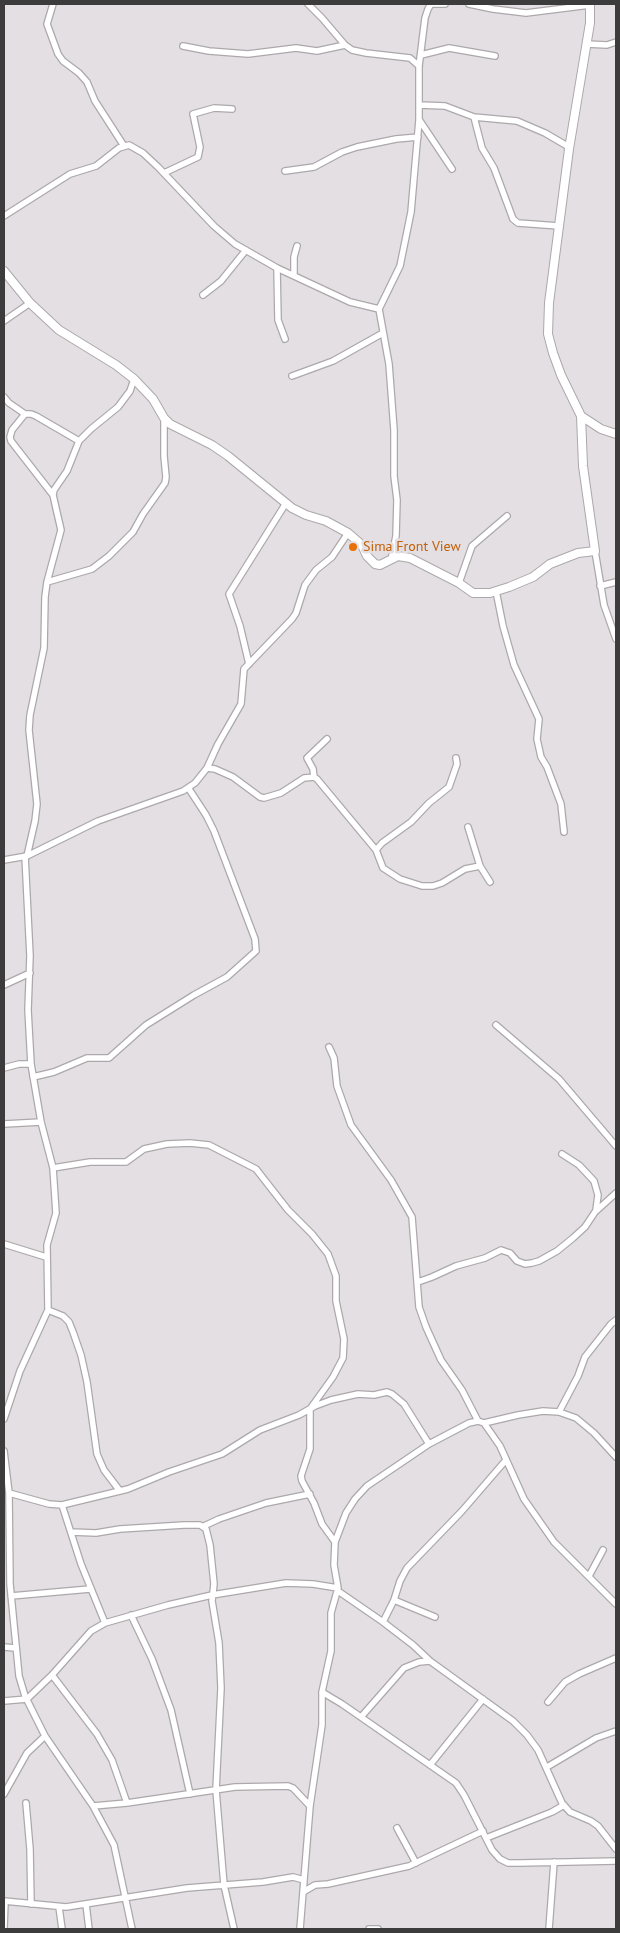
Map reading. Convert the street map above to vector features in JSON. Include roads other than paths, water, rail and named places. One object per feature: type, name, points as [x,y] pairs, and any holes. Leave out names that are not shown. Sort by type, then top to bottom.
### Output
[{"type":"street","points":[[53,4],[47,24],[58,54],[63,61],[79,73],[87,82],[95,101],[124,146]]},
{"type":"street","points":[[308,4],[345,46],[352,50],[410,58],[419,66]]},
{"type":"street","points":[[391,560],[396,536],[397,500],[394,476],[394,430],[389,364],[380,309],[403,254],[412,212],[419,120],[419,66],[425,18],[431,4],[445,4]]},
{"type":"street","points":[[469,4],[526,13],[590,4],[590,24],[569,147],[549,302],[548,334],[558,368],[581,416],[583,466],[600,586],[616,639]]},
{"type":"street","points":[[586,44],[607,45],[616,42]]},
{"type":"street","points":[[183,46],[209,51],[248,54],[296,48],[317,51],[345,46]]},
{"type":"street","points":[[420,55],[449,48],[495,56]]},
{"type":"street","points":[[419,105],[445,106],[474,117],[517,122],[544,133],[569,147]]},
{"type":"street","points":[[164,173],[198,157],[200,147],[192,114],[214,108],[232,109]]},
{"type":"street","points":[[474,117],[482,148],[494,168],[513,219],[518,223],[559,226]]},
{"type":"street","points":[[419,120],[452,169]]},
{"type":"street","points":[[285,171],[314,167],[342,152],[357,147],[396,139],[418,137]]},
{"type":"street","points":[[4,216],[70,174],[96,166],[124,146],[129,146],[138,150],[164,173],[225,237],[277,268],[350,302],[380,309]]},
{"type":"street","points":[[294,275],[294,257],[297,246]]},
{"type":"street","points":[[203,295],[221,281],[246,250]]},
{"type":"street","points":[[277,268],[278,320],[285,339]]},
{"type":"street","points":[[4,271],[30,303],[59,330],[134,378],[154,398],[164,418],[175,427],[212,445],[286,503],[306,515],[326,521],[348,533],[362,545],[367,556],[375,564],[380,565],[398,556],[410,558],[459,583],[473,593],[484,594],[496,592],[532,577],[550,564],[578,553],[595,551]]},
{"type":"street","points":[[4,321],[30,303]]},
{"type":"street","points":[[292,376],[333,360],[383,334]]},
{"type":"street","points":[[53,495],[54,490],[67,472],[79,441],[90,429],[118,407],[130,391],[134,378]]},
{"type":"street","points":[[4,396],[9,403],[26,414],[36,416],[79,441]]},
{"type":"street","points":[[4,1419],[20,1371],[48,1310],[46,1257],[47,1245],[56,1213],[53,1168],[41,1122],[31,1064],[28,1010],[30,973],[26,856],[35,821],[37,804],[29,730],[44,648],[47,582],[61,530],[53,495],[11,441],[12,430],[26,414]]},
{"type":"street","points":[[581,416],[601,429],[616,434]]},
{"type":"street","points":[[47,582],[92,569],[133,532],[165,483],[164,418]]},
{"type":"street","points":[[249,664],[240,626],[229,594],[286,503]]},
{"type":"street","points":[[459,583],[472,546],[507,516]]},
{"type":"street","points":[[4,860],[26,856],[98,821],[189,789],[207,768],[218,744],[241,704],[243,671],[292,620],[305,585],[316,570],[332,557],[348,533]]},
{"type":"street","points":[[600,586],[616,582]]},
{"type":"street","points":[[496,592],[514,665],[539,719],[537,739],[541,758],[547,767],[561,804],[564,832]]},
{"type":"street","points":[[327,739],[308,756],[314,777],[376,850],[383,868],[392,875],[422,886],[433,886],[442,883],[458,872],[480,866]]},
{"type":"street","points":[[376,850],[382,843],[411,822],[429,803],[449,787],[457,764],[456,758]]},
{"type":"street","points":[[207,768],[233,777],[264,798],[281,793],[304,778],[314,777]]},
{"type":"street","points":[[33,1077],[54,1072],[87,1058],[109,1058],[146,1025],[194,994],[233,973],[256,951],[255,939],[214,831],[206,814],[189,789]]},
{"type":"street","points":[[468,827],[480,866],[490,882]]},
{"type":"street","points":[[4,985],[30,973]]},
{"type":"street","points":[[496,1026],[559,1079],[616,1146]]},
{"type":"street","points":[[329,1047],[334,1058],[337,1086],[351,1125],[392,1180],[408,1209],[413,1230],[419,1307],[441,1360],[481,1422],[500,1446],[524,1499],[554,1542],[616,1604]]},
{"type":"street","points":[[4,1068],[19,1064],[31,1064]]},
{"type":"street","points":[[4,1124],[41,1122]]},
{"type":"street","points":[[53,1168],[90,1162],[120,1163],[131,1159],[144,1149],[190,1143],[209,1145],[256,1169],[288,1210],[312,1234],[328,1254],[336,1276],[336,1300],[344,1339],[343,1358],[334,1377],[310,1409],[310,1449],[302,1481],[310,1494],[322,1524],[334,1542]]},
{"type":"street","points":[[562,1154],[579,1165],[594,1181],[598,1195],[595,1212]]},
{"type":"street","points":[[418,1282],[456,1266],[485,1258],[500,1250],[510,1254],[517,1261],[532,1264],[562,1247],[586,1227],[595,1212],[616,1193]]},
{"type":"street","points":[[4,1244],[46,1257]]},
{"type":"street","points":[[48,1310],[63,1316],[69,1322],[73,1332],[81,1355],[97,1454],[104,1470],[120,1491]]},
{"type":"street","points":[[559,1412],[578,1376],[584,1358],[610,1324],[616,1320]]},
{"type":"street","points":[[9,1493],[49,1504],[62,1505],[120,1491],[222,1454],[260,1430],[299,1416],[331,1400],[351,1395],[374,1395],[387,1392],[392,1394],[404,1404],[429,1444]]},
{"type":"street","points":[[300,1929],[310,1806],[322,1725],[322,1692],[331,1651],[331,1613],[338,1590],[334,1565],[334,1542],[346,1514],[355,1499],[367,1486],[429,1444],[469,1423],[518,1415],[543,1411],[559,1412],[576,1418],[616,1457]]},
{"type":"street","points":[[4,1451],[9,1493],[6,1518],[7,1584],[11,1596],[19,1676],[27,1699],[45,1736],[93,1806],[114,1845],[132,1929]]},
{"type":"street","points":[[383,1622],[407,1568],[462,1512],[506,1460]]},
{"type":"street","points":[[71,1532],[96,1533],[143,1527],[204,1526],[266,1503],[310,1494]]},
{"type":"street","points":[[62,1505],[90,1589],[105,1623]]},
{"type":"street","points":[[204,1526],[210,1545],[214,1584],[212,1595],[219,1643],[221,1688],[216,1790],[224,1885],[234,1929]]},
{"type":"street","points":[[589,1576],[603,1550]]},
{"type":"street","points":[[4,1702],[27,1699],[52,1675],[91,1631],[105,1623],[212,1595],[286,1583],[313,1584],[338,1590],[413,1645],[430,1661],[513,1721],[534,1744],[547,1767],[555,1789],[564,1805],[570,1812],[592,1821],[598,1826],[616,1849]]},
{"type":"street","points":[[11,1596],[90,1589]]},
{"type":"street","points":[[394,1600],[435,1617]]},
{"type":"street","points":[[131,1615],[152,1659],[171,1710],[190,1794]]},
{"type":"street","points":[[4,1647],[15,1648]]},
{"type":"street","points":[[548,1702],[565,1682],[616,1658]]},
{"type":"street","points":[[361,1717],[404,1668],[419,1662],[430,1661]]},
{"type":"street","points":[[52,1675],[97,1734],[112,1760],[127,1803]]},
{"type":"street","points":[[322,1692],[447,1776],[460,1788],[496,1855],[504,1861],[520,1864],[616,1861]]},
{"type":"street","points":[[430,1765],[483,1699]]},
{"type":"street","points":[[547,1767],[596,1738],[616,1731]]},
{"type":"street","points":[[4,1793],[27,1753],[45,1736]]},
{"type":"street","points":[[93,1806],[127,1803],[235,1787],[288,1786],[293,1788],[310,1806]]},
{"type":"street","points":[[26,1803],[30,1849],[31,1904]]},
{"type":"street","points":[[486,1838],[552,1812],[564,1805]]},
{"type":"street","points":[[397,1828],[416,1862]]},
{"type":"street","points":[[303,1892],[315,1885],[328,1884],[409,1866],[483,1830]]},
{"type":"street","points":[[549,1929],[554,1862]]},
{"type":"street","points":[[4,1928],[4,1901],[59,1907],[187,1888],[263,1882],[293,1877],[304,1880]]},
{"type":"street","points":[[86,1904],[89,1929]]},
{"type":"street","points":[[59,1907],[62,1929]]},
{"type":"street","points":[[369,1929],[378,1929]]},
{"type":"place","name":"Sima Front View","points":[[353,547]]}]
